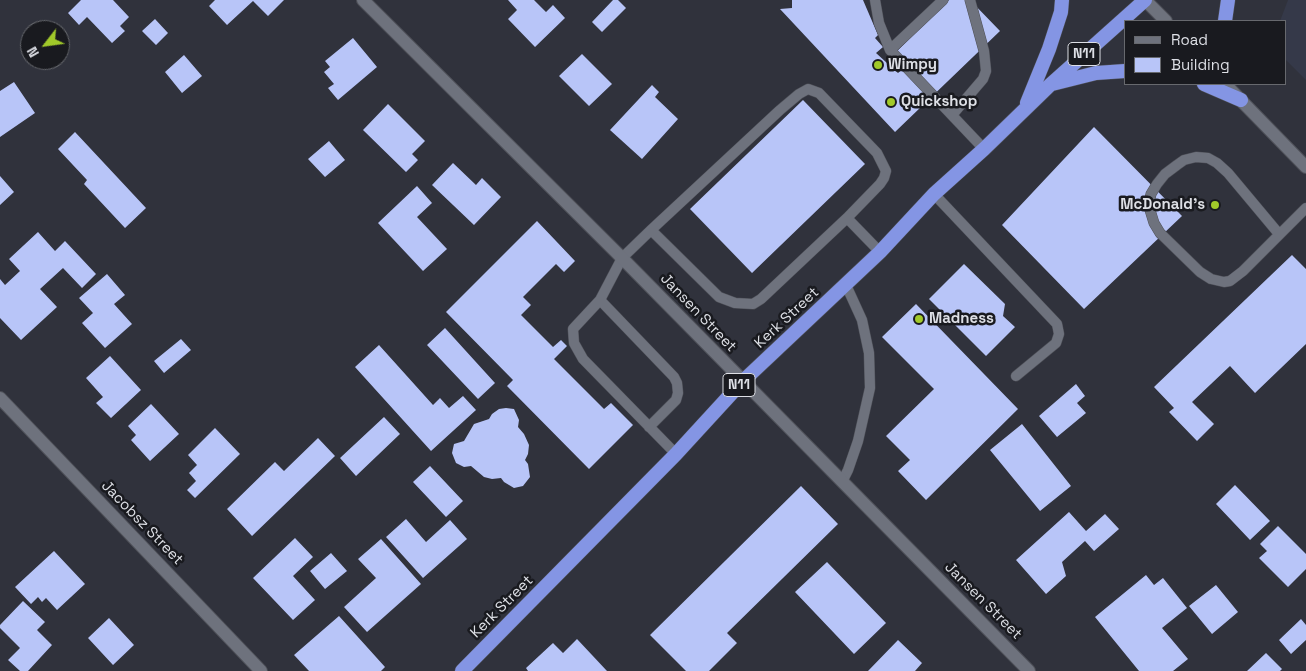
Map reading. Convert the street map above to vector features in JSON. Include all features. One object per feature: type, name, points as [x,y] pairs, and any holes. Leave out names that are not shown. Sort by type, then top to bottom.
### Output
[{"type":"highway","points":[[1025,109],[1056,30],[1062,0]]},
{"type":"highway","name":"Kerk Street","points":[[462,671],[676,454],[743,381],[880,252],[934,194],[1050,85],[1145,0]]},
{"type":"highway","points":[[1225,20],[1228,0]]},
{"type":"highway","points":[[1050,85],[1096,73],[1124,71]]},
{"type":"highway","points":[[1206,85],[1241,100]]},
{"type":"highway","points":[[1235,85],[1241,100]]},
{"type":"street","name":"Jansen Street","points":[[363,0],[622,258],[1029,671]]},
{"type":"street","points":[[1145,0],[1165,20]]},
{"type":"street","points":[[1227,85],[1306,166]]},
{"type":"street","name":"Jacobsz Street","points":[[0,398],[261,671]]},
{"type":"lane","points":[[875,0],[878,23],[890,50],[953,114],[984,149]]},
{"type":"lane","points":[[890,50],[943,0]]},
{"type":"lane","points":[[953,114],[983,79],[986,71],[984,51],[970,0]]},
{"type":"lane","points":[[651,230],[720,297],[735,303],[753,304],[761,299],[847,218],[880,184],[886,170],[877,153],[819,93],[808,89],[780,110],[651,230],[622,258],[600,300],[573,329],[574,343],[583,359],[676,454]]},
{"type":"lane","points":[[1279,234],[1228,173],[1208,158],[1196,157],[1184,160],[1165,174],[1151,194],[1150,210],[1154,223],[1160,232],[1200,272],[1211,279],[1224,282],[1237,276],[1306,208]]},
{"type":"lane","points":[[934,194],[1057,324],[1059,334],[1056,343],[1016,376]]},
{"type":"lane","points":[[847,218],[880,252]]},
{"type":"lane","points":[[842,482],[858,441],[870,388],[869,353],[862,320],[846,285]]},
{"type":"lane","points":[[600,300],[670,373],[677,383],[678,393],[676,400],[649,427]]},
{"type":"shaded area","points":[[1288,0],[1306,0],[1306,80],[1286,60],[1286,20],[1280,20]]},
{"type":"building","points":[[81,0],[113,0],[129,17],[120,26],[125,31],[112,43],[87,17],[79,25],[68,13]]},
{"type":"building","points":[[215,0],[284,0],[268,16],[253,1],[227,25],[209,6]]},
{"type":"building","points":[[508,0],[534,0],[546,12],[553,5],[565,18],[535,47],[508,19],[517,10]]},
{"type":"building","points":[[613,0],[618,0],[626,8],[602,32],[592,22]]},
{"type":"building","points":[[792,0],[863,0],[878,35],[875,38],[883,47],[876,53],[898,73],[908,64],[896,52],[949,0],[970,0],[1000,31],[895,132],[780,9],[792,8]]},
{"type":"building","points":[[155,19],[168,33],[156,45],[142,31]]},
{"type":"building","points":[[353,38],[377,67],[338,100],[328,88],[334,84],[324,72],[330,67],[325,61]]},
{"type":"building","points":[[582,54],[612,84],[589,106],[559,76]]},
{"type":"building","points":[[184,55],[202,76],[182,93],[165,72]]},
{"type":"building","points":[[14,82],[35,113],[0,137],[0,91]]},
{"type":"building","points":[[652,85],[659,92],[655,97],[678,119],[642,159],[610,130]]},
{"type":"building","points":[[803,100],[865,164],[752,273],[690,209]]},
{"type":"building","points":[[388,104],[425,141],[412,154],[418,160],[406,172],[363,130]]},
{"type":"building","points":[[1094,127],[1182,216],[1084,309],[1002,225]]},
{"type":"building","points":[[75,132],[146,208],[125,228],[84,184],[87,180],[58,149]]},
{"type":"building","points":[[329,141],[345,160],[325,177],[308,159]]},
{"type":"building","points":[[453,163],[476,185],[482,178],[501,197],[474,225],[432,185]]},
{"type":"building","points":[[0,176],[14,192],[0,205]]},
{"type":"building","points":[[417,186],[432,203],[417,217],[447,249],[423,271],[378,223]]},
{"type":"building","points":[[537,221],[575,261],[564,272],[556,264],[523,297],[531,305],[521,315],[553,347],[561,340],[567,346],[554,359],[604,409],[611,403],[633,425],[589,469],[507,386],[513,380],[446,312]]},
{"type":"building","points":[[38,232],[55,251],[65,241],[96,274],[82,288],[63,268],[40,289],[57,307],[21,340],[0,318],[0,279],[5,285],[20,271],[9,259]]},
{"type":"building","points":[[1292,255],[1306,269],[1306,344],[1255,393],[1230,366],[1192,402],[1214,424],[1197,441],[1169,412],[1174,408],[1154,387]]},
{"type":"building","points":[[964,264],[1005,304],[1003,316],[1015,327],[986,356],[929,299]]},
{"type":"building","points":[[107,274],[125,295],[114,304],[132,324],[105,348],[82,323],[93,313],[79,298]]},
{"type":"building","points":[[916,304],[1018,409],[926,500],[898,471],[910,460],[886,436],[934,389],[882,337]]},
{"type":"building","points":[[445,328],[495,383],[478,399],[427,345]]},
{"type":"building","points":[[181,339],[191,350],[164,373],[154,361]]},
{"type":"building","points":[[379,345],[433,405],[440,398],[449,408],[463,396],[476,410],[431,451],[355,367]]},
{"type":"building","points":[[110,356],[141,390],[111,418],[96,403],[103,397],[86,378]]},
{"type":"building","points":[[1076,384],[1085,396],[1077,403],[1086,413],[1057,437],[1039,416]]},
{"type":"building","points":[[151,404],[179,434],[150,461],[131,440],[136,435],[128,426]]},
{"type":"building","points":[[499,409],[514,409],[519,420],[518,427],[529,445],[525,460],[528,464],[530,477],[523,486],[514,488],[501,478],[492,479],[484,477],[471,466],[464,467],[456,463],[452,453],[454,444],[464,441],[474,424],[489,419]]},
{"type":"building","points":[[384,417],[400,434],[356,476],[340,458]]},
{"type":"building","points":[[1022,424],[1071,486],[1040,511],[990,450]]},
{"type":"building","points":[[215,428],[240,454],[195,498],[187,490],[196,481],[189,473],[197,465],[188,455]]},
{"type":"building","points":[[318,438],[335,456],[252,536],[227,509],[275,462],[284,471]]},
{"type":"building","points":[[430,466],[463,501],[446,517],[413,482]]},
{"type":"building","points":[[1235,485],[1270,521],[1250,540],[1216,504]]},
{"type":"building","points":[[801,486],[838,524],[727,633],[737,643],[709,671],[686,671],[650,635]]},
{"type":"building","points":[[1069,512],[1086,531],[1105,514],[1119,529],[1094,551],[1085,541],[1062,562],[1066,576],[1046,594],[1016,560]]},
{"type":"building","points":[[406,519],[426,542],[450,520],[467,539],[423,578],[386,537]]},
{"type":"building","points":[[1278,526],[1306,554],[1306,569],[1288,587],[1259,558],[1267,551],[1260,544]]},
{"type":"building","points":[[295,538],[313,557],[293,576],[315,600],[293,620],[253,578]]},
{"type":"building","points":[[381,539],[421,584],[367,632],[344,607],[376,578],[358,559]]},
{"type":"building","points":[[54,551],[85,584],[57,610],[46,598],[42,602],[38,597],[31,604],[15,587]]},
{"type":"building","points":[[331,553],[347,571],[325,589],[310,571]]},
{"type":"building","points":[[827,562],[886,623],[854,654],[795,592]]},
{"type":"building","points":[[1146,575],[1154,585],[1163,578],[1187,608],[1162,628],[1188,659],[1173,671],[1139,671],[1095,617]]},
{"type":"building","points":[[1216,585],[1238,612],[1212,634],[1189,606]]},
{"type":"building","points":[[23,601],[45,622],[37,630],[52,645],[28,671],[20,671],[8,660],[20,648],[0,628],[0,625]]},
{"type":"building","points":[[339,616],[385,667],[381,671],[309,671],[294,655]]},
{"type":"building","points":[[109,618],[134,645],[113,665],[88,638]]},
{"type":"building","points":[[1301,619],[1306,625],[1306,640],[1291,654],[1279,640]]},
{"type":"building","points":[[577,639],[607,671],[528,671],[526,668],[553,643],[563,653]]},
{"type":"building","points":[[898,640],[922,663],[915,671],[868,671]]},
{"type":"building","points":[[1266,653],[1282,669],[1280,671],[1247,671]]},
{"type":"place","name":"Wimpy","points":[[878,65]]},
{"type":"place","name":"Quickshop","points":[[891,102]]},
{"type":"place","name":"McDonald's","points":[[1215,205]]},
{"type":"place","name":"Madness","points":[[919,319]]}]
